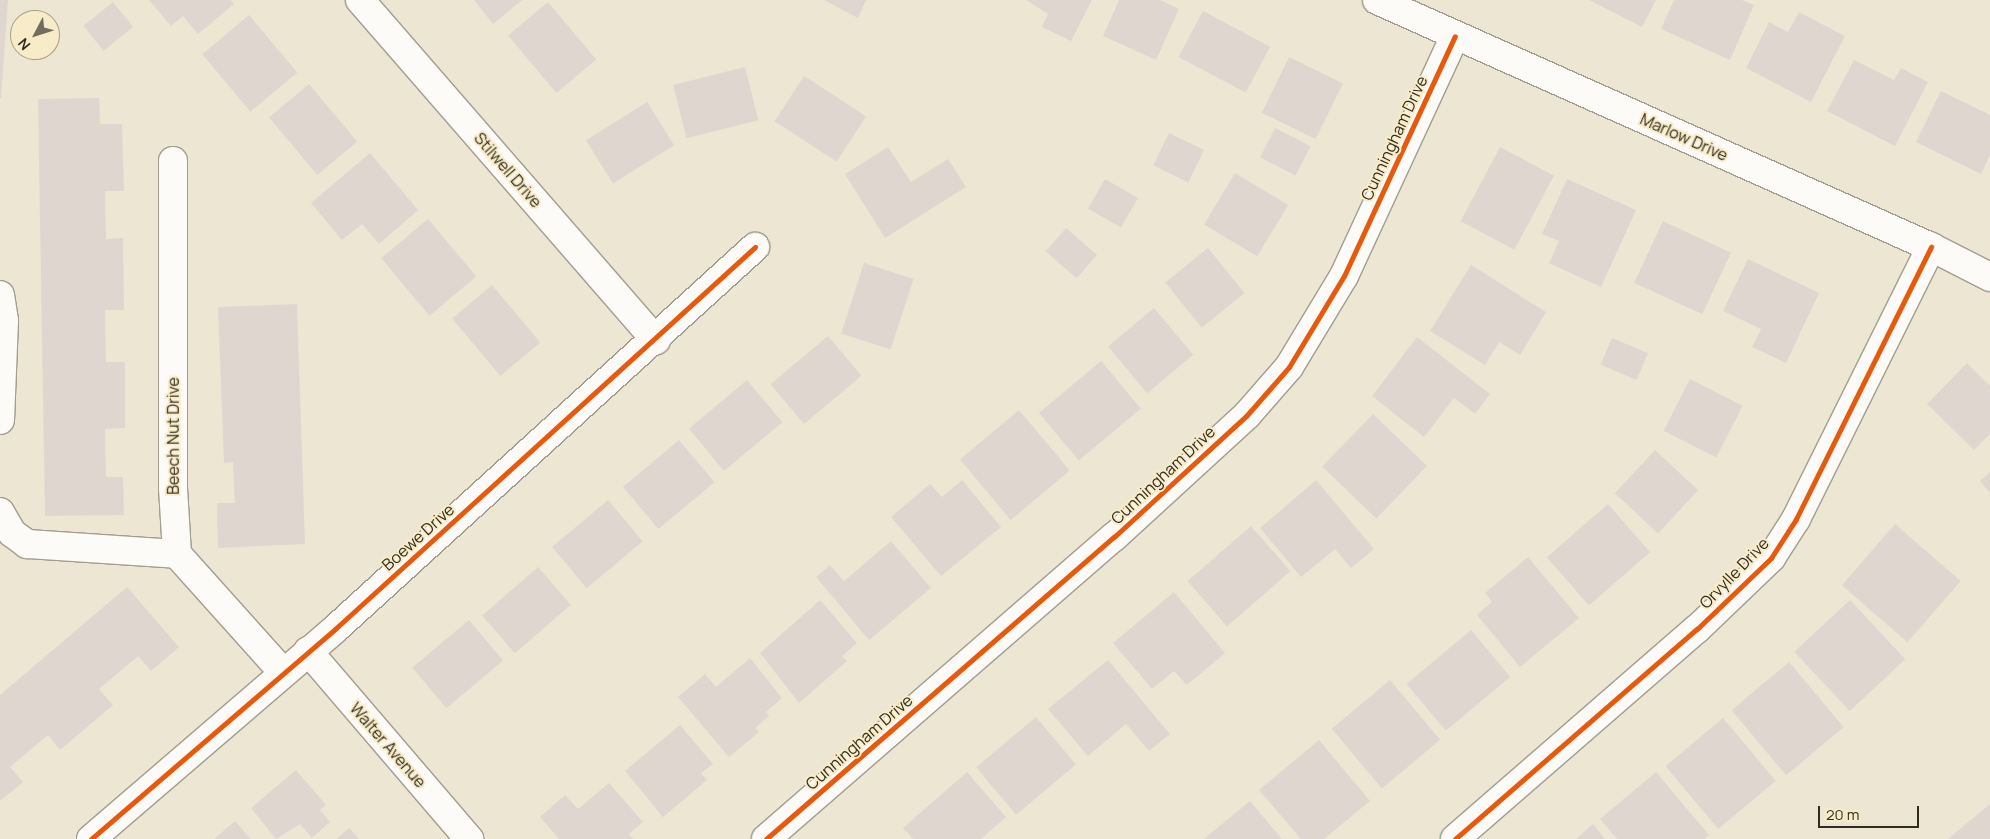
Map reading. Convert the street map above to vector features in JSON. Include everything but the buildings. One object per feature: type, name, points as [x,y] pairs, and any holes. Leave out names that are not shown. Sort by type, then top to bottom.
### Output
[{"type":"street","name":"Stilwell Drive","points":[[360,0],[656,340]]},
{"type":"street","name":"Marlow Drive","points":[[1377,0],[1931,246],[1990,277]]},
{"type":"street","name":"Cunningham Drive","points":[[766,839],[1114,537],[1247,415],[1289,367],[1344,276],[1455,36]]},
{"type":"street","name":"Beech Nut Drive","points":[[173,161],[172,488],[177,554]]},
{"type":"street","name":"Orvylle Drive","points":[[1455,839],[1697,630],[1771,558],[1796,519],[1931,246]]},
{"type":"street","name":"Boewe Drive","points":[[91,839],[282,671],[308,651],[656,340],[755,247]]},
{"type":"street","points":[[0,295],[4,321],[0,420]]},
{"type":"street","points":[[0,512],[12,533],[27,544],[177,554],[282,671]]},
{"type":"street","name":"Walter Avenue","points":[[308,651],[469,839]]},
{"type":"cycle path","points":[[766,839],[1114,537],[1247,415],[1289,367],[1344,276],[1455,36]]},
{"type":"cycle path","points":[[91,839],[335,629],[755,247]]},
{"type":"cycle path","points":[[1455,839],[1697,629],[1771,558],[1796,519],[1931,247]]}]
